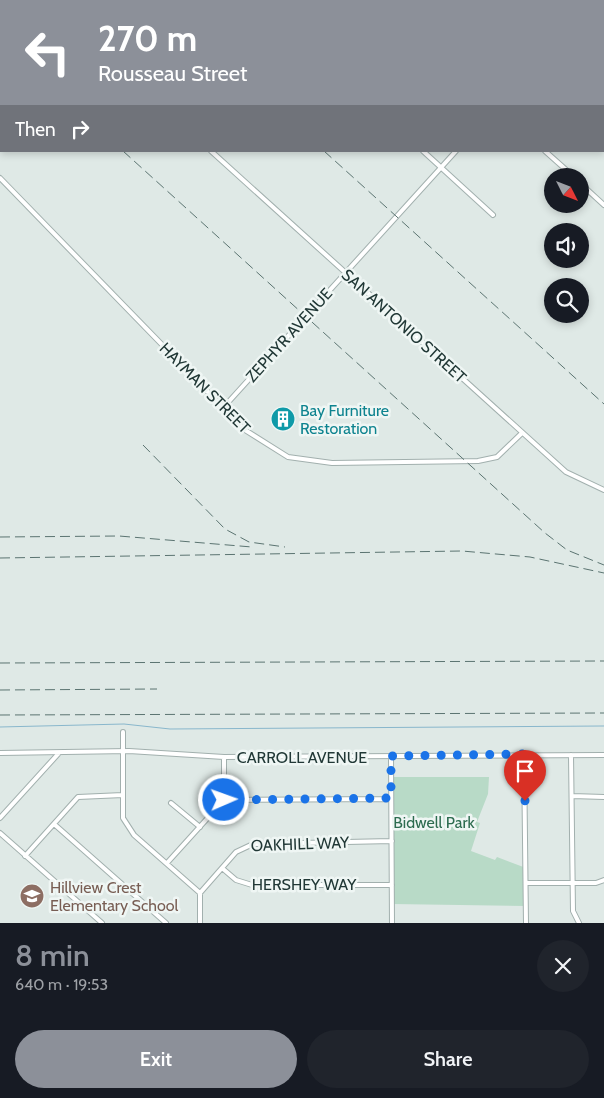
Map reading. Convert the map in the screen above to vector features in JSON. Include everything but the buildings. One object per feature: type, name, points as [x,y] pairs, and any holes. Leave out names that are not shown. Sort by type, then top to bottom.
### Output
[{"type":"street","name":"SAN ANTONIO STREET","points":[[212,152],[566,472],[604,490]]},
{"type":"street","points":[[424,152],[493,215]]},
{"type":"street","name":"ZEPHYR AVENUE","points":[[223,408],[455,152]]},
{"type":"street","points":[[546,152],[564,168]]},
{"type":"street","name":"HAYMAN STREET","points":[[0,178],[223,408],[255,438],[286,456],[332,463],[478,461],[497,457],[522,433]]},
{"type":"street","points":[[589,191],[604,204]]},
{"type":"street","points":[[123,732],[123,818],[128,827],[200,893],[200,923]]},
{"type":"street","name":"CARROLL AVENUE","points":[[0,753],[123,752],[224,757],[604,755]]},
{"type":"street","points":[[0,818],[59,753]]},
{"type":"street","points":[[524,754],[526,923]]},
{"type":"street","points":[[571,755],[573,911],[579,923]]},
{"type":"street","points":[[391,756],[392,923]]},
{"type":"street","points":[[167,863],[224,800],[224,757]]},
{"type":"street","points":[[25,856],[78,797],[123,794]]},
{"type":"street","points":[[572,796],[604,797]]},
{"type":"street","points":[[224,800],[391,798]]},
{"type":"street","points":[[171,803],[200,827]]},
{"type":"street","points":[[54,824],[166,923]]},
{"type":"street","points":[[0,833],[102,923]]},
{"type":"street","name":"OAKHILL WAY","points":[[200,893],[236,852],[253,844],[392,841]]},
{"type":"street","name":"HERSHEY WAY","points":[[222,868],[236,880],[252,885],[392,885]]},
{"type":"street","points":[[526,883],[596,883],[604,880]]},
{"type":"green space","name":"Bidwell Park","points":[[391,777],[489,777],[488,794],[477,822],[480,823],[471,851],[495,860],[497,857],[526,868],[526,906],[392,904]]},
{"type":"waterway","points":[[0,727],[124,724],[170,729],[604,726]]},
{"type":"railway","points":[[124,152],[545,533],[567,550],[604,565]]},
{"type":"railway","points":[[325,152],[604,404]]},
{"type":"railway","points":[[143,445],[225,529],[249,542],[285,547]]},
{"type":"railway","points":[[0,537],[119,536],[252,547]]},
{"type":"railway","points":[[0,558],[462,551],[530,557],[604,573]]},
{"type":"railway","points":[[0,663],[604,661]]},
{"type":"railway","points":[[0,690],[157,689]]},
{"type":"railway","points":[[0,715],[604,713]]},
{"type":"place","name":"Bay Furniture Restoration","points":[[283,419]]},
{"type":"place","name":"Hillview Crest Elementary School","points":[[32,896]]},
{"type":"route","points":[[224,800],[391,798],[391,756],[524,754],[525,801]]}]
